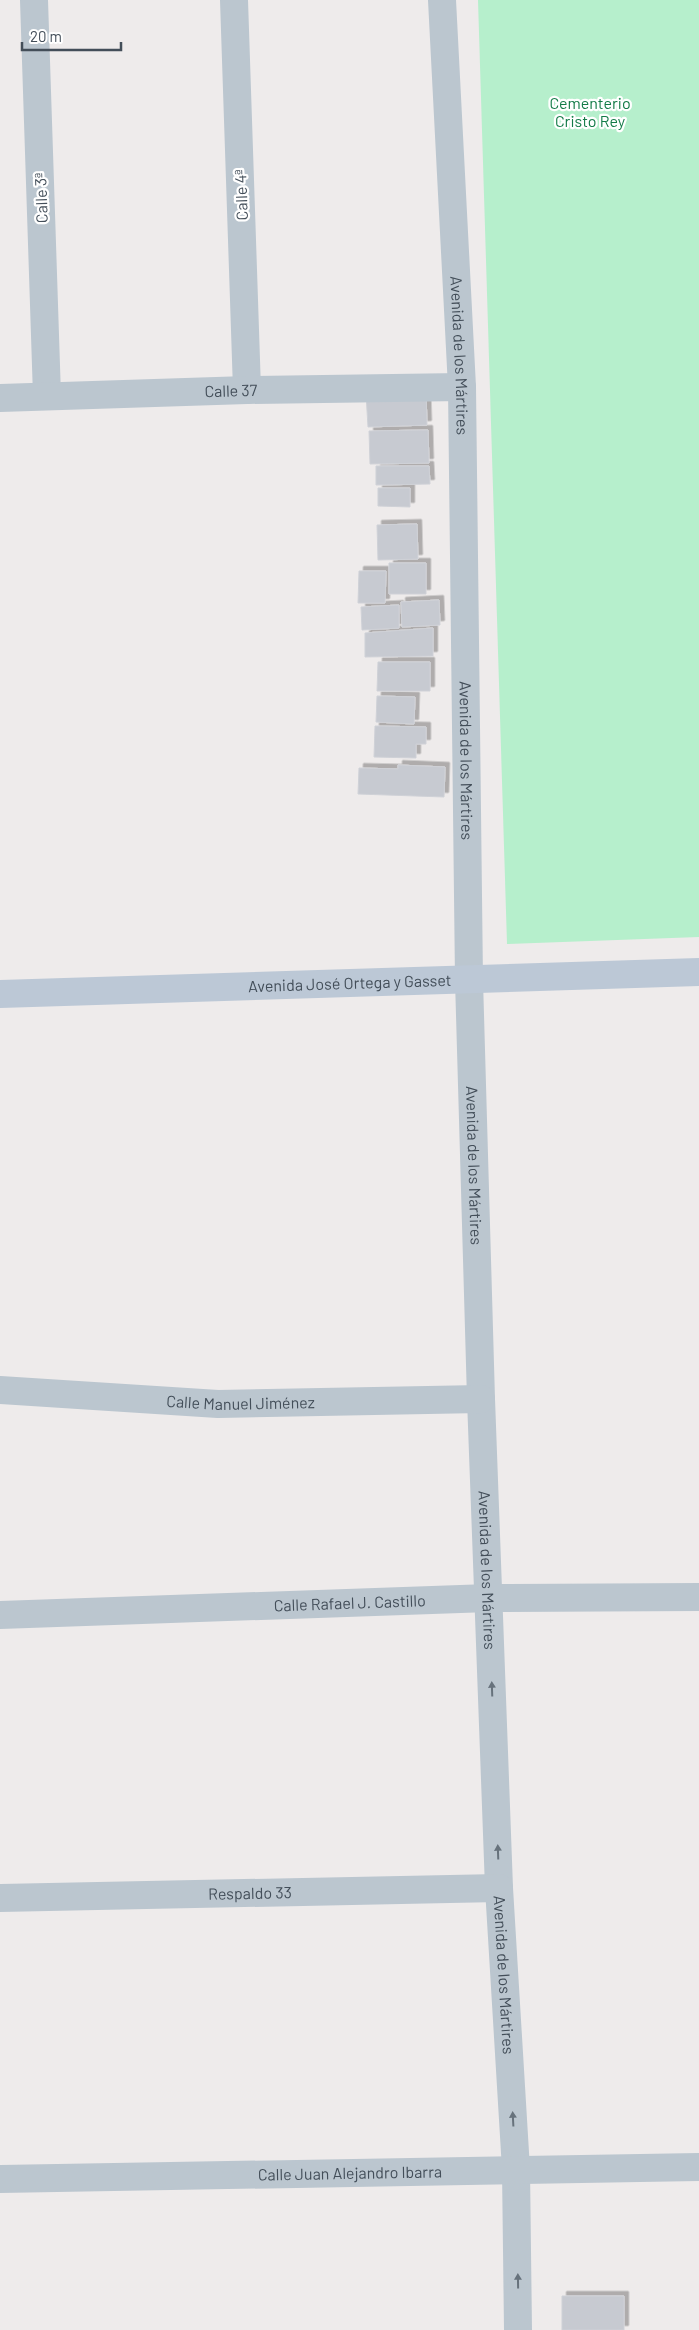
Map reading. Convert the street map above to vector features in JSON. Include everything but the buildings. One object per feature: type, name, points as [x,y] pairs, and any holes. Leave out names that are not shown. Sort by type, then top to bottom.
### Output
[{"type":"main road","name":"Avenida José Ortega y Gasset","points":[[0,994],[699,972]]},
{"type":"street","name":"Calle 3ª","points":[[34,0],[47,396]]},
{"type":"street","name":"Calle 4ª","points":[[234,0],[247,390]]},
{"type":"street","name":"Avenida de los Mártires","points":[[442,0],[462,387],[469,980],[481,1399],[499,1888],[516,2169],[518,2330]]},
{"type":"street","name":"Calle 37","points":[[0,398],[247,390],[462,387]]},
{"type":"street","name":"Calle Manuel Jiménez","points":[[0,1390],[218,1404],[481,1399]]},
{"type":"street","name":"Calle Rafael J. Castillo","points":[[0,1615],[489,1598],[699,1597]]},
{"type":"street","name":"Respaldo 33","points":[[0,1898],[499,1888]]},
{"type":"street","name":"Calle Juan Alejandro lbarra","points":[[0,2179],[699,2167]]},
{"type":"green space","name":"Cementerio Cristo Rey","points":[[478,0],[699,0],[699,937],[507,944]]}]
